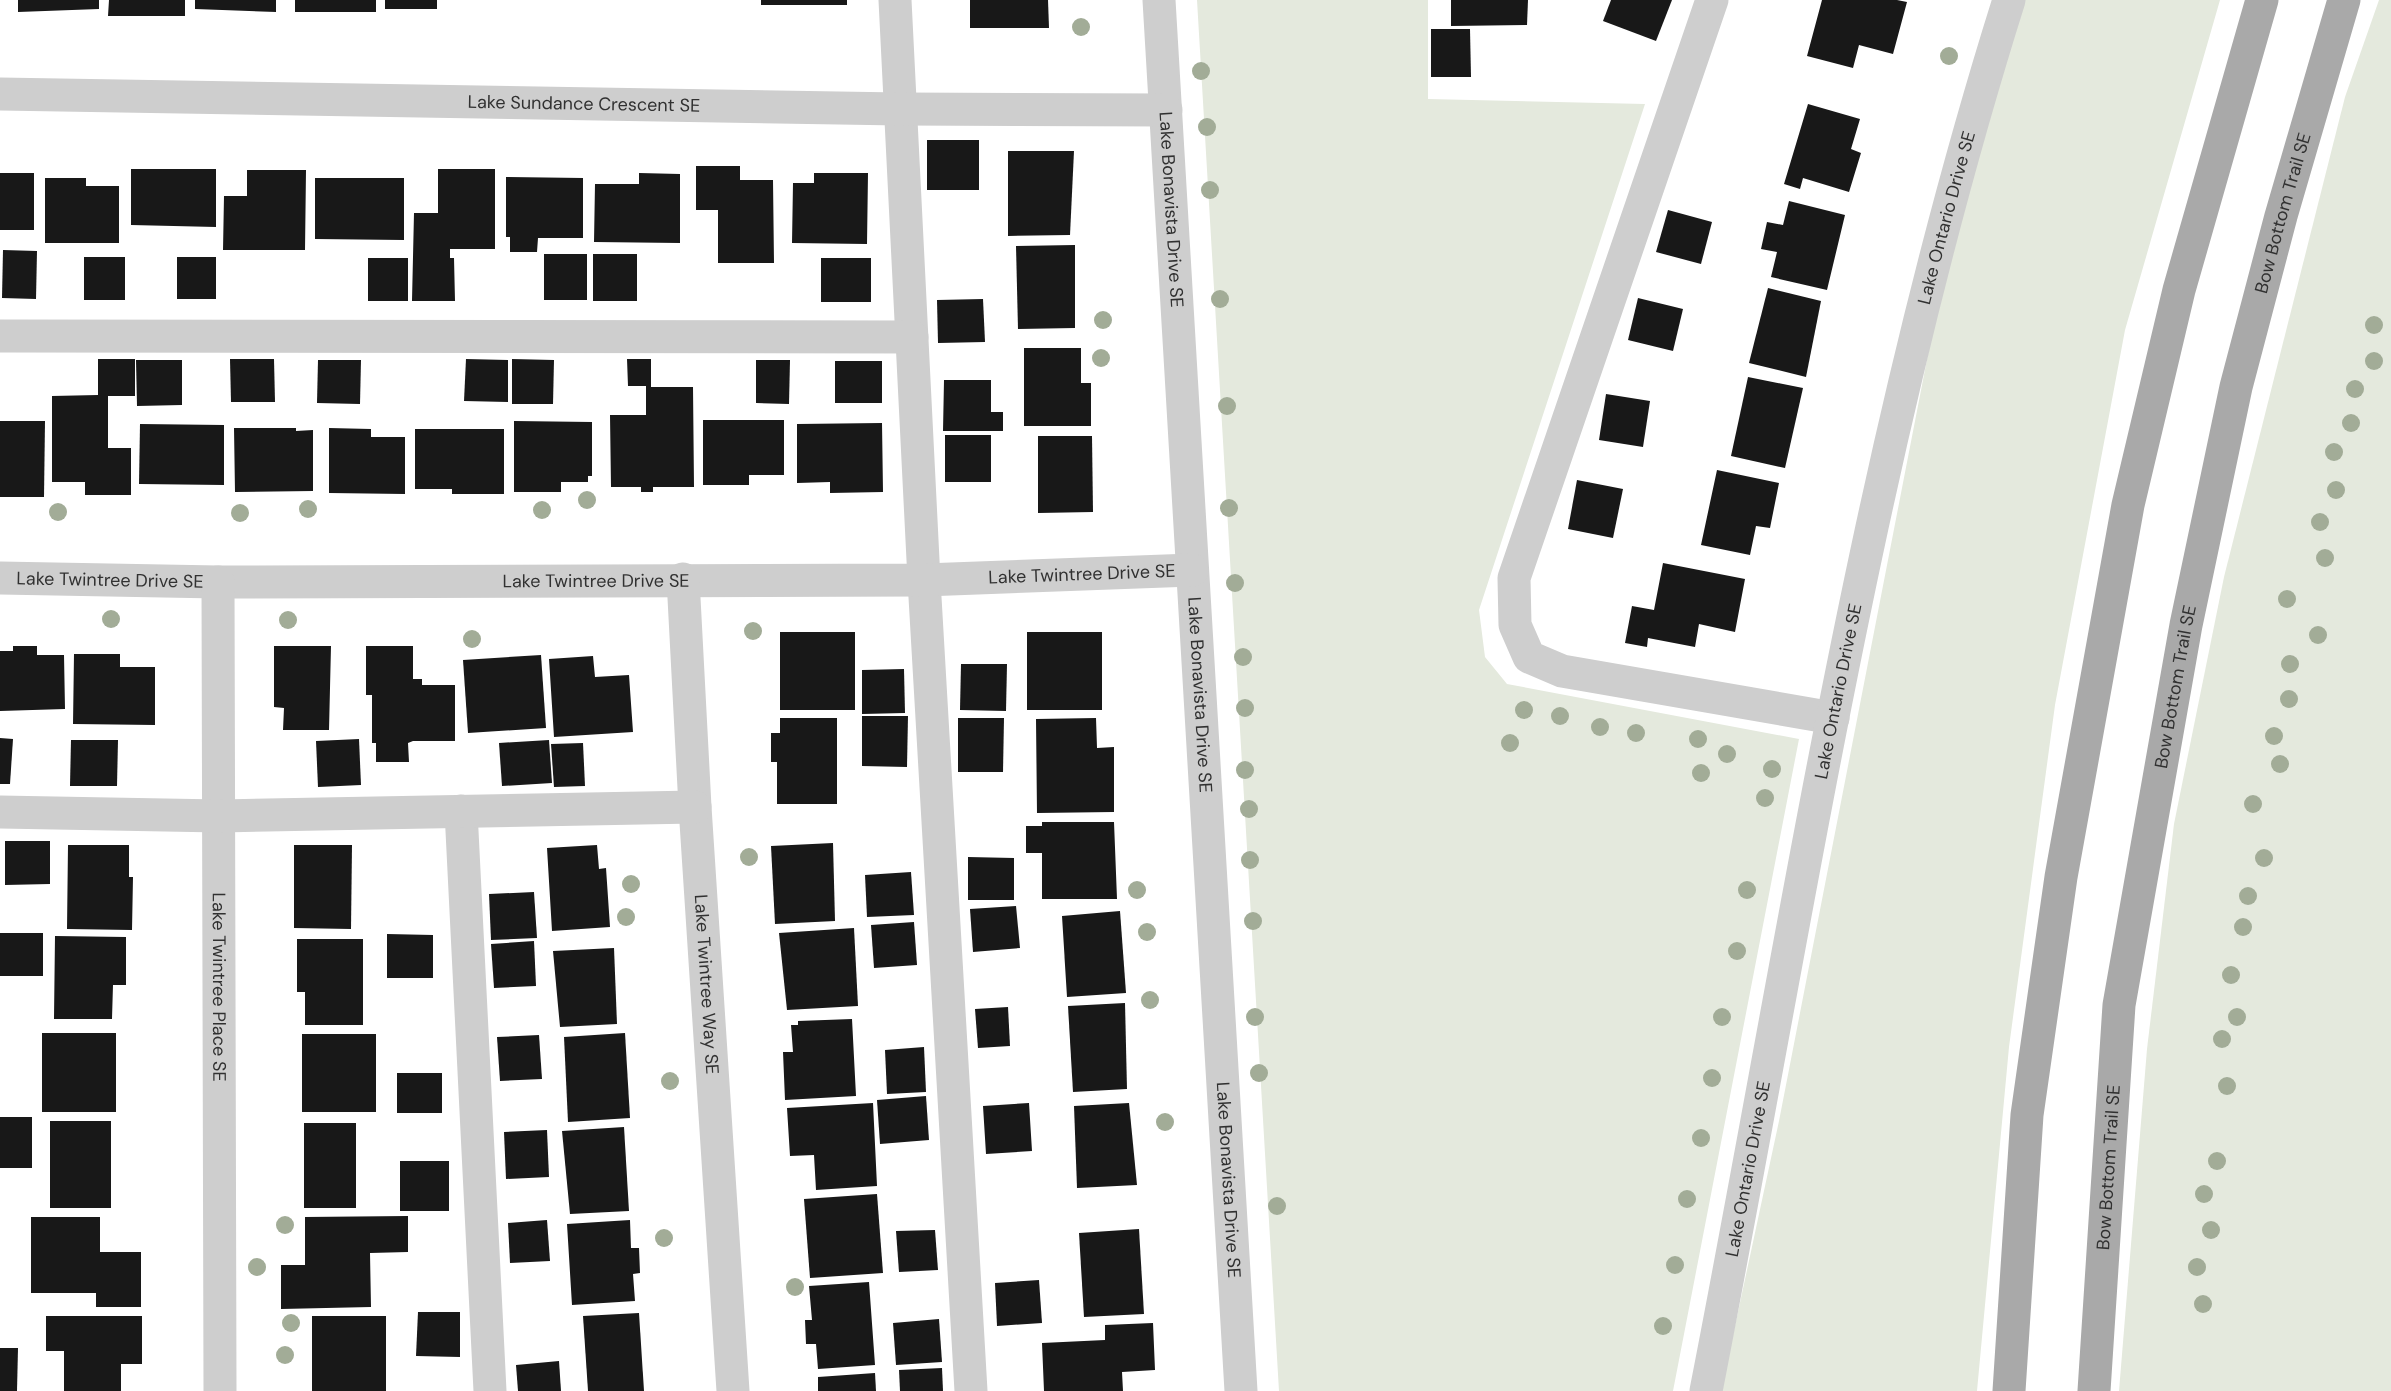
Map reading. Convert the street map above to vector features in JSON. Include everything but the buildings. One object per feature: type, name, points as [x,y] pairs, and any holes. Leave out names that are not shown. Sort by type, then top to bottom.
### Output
[{"type":"main road","points":[[2009,1391],[2029,1104],[2061,877],[2128,505],[2179,290],[2262,0]]},
{"type":"main road","name":"Bow Bottom Trail SE","points":[[2094,1391],[2119,1005],[2186,625],[2236,387],[2281,216],[2344,0]]},
{"type":"street","points":[[895,0],[924,580],[971,1391]]},
{"type":"street","name":"Lake Bonavista Drive SE","points":[[1159,0],[1241,1391]]},
{"type":"street","points":[[1712,0],[1514,578],[1515,625],[1529,657],[1562,671],[1833,718]]},
{"type":"street","name":"Lake Ontario Drive SE","points":[[1706,1391],[1833,718],[1902,393],[1986,73],[2009,0]]},
{"type":"street","name":"Lake Sundance Crescent SE","points":[[0,94],[900,109],[1166,110]]},
{"type":"street","points":[[0,336],[912,337]]},
{"type":"street","name":"Lake Twintree Drive SE","points":[[0,578],[218,582],[924,580],[1192,570]]},
{"type":"street","name":"Lake Twintree Way SE","points":[[683,579],[695,807],[733,1391]]},
{"type":"street","name":"Lake Twintree Place SE","points":[[218,582],[220,1391]]},
{"type":"street","points":[[0,812],[220,816],[695,807]]},
{"type":"street","points":[[461,811],[490,1391]]},
{"type":"shaded area","points":[[1197,0],[1428,0],[1428,99],[1645,104],[1479,610],[1485,657],[1507,684],[1799,739],[1673,1391],[1279,1391]]},
{"type":"shaded area","points":[[2018,0],[2220,0],[2125,330],[2055,705],[2009,1047],[1977,1391],[1721,1391],[1779,1121],[1936,313]]},
{"type":"shaded area","points":[[2379,0],[2391,0],[2391,1391],[2119,1391],[2147,1049],[2174,824],[2224,577],[2345,97]]}]
